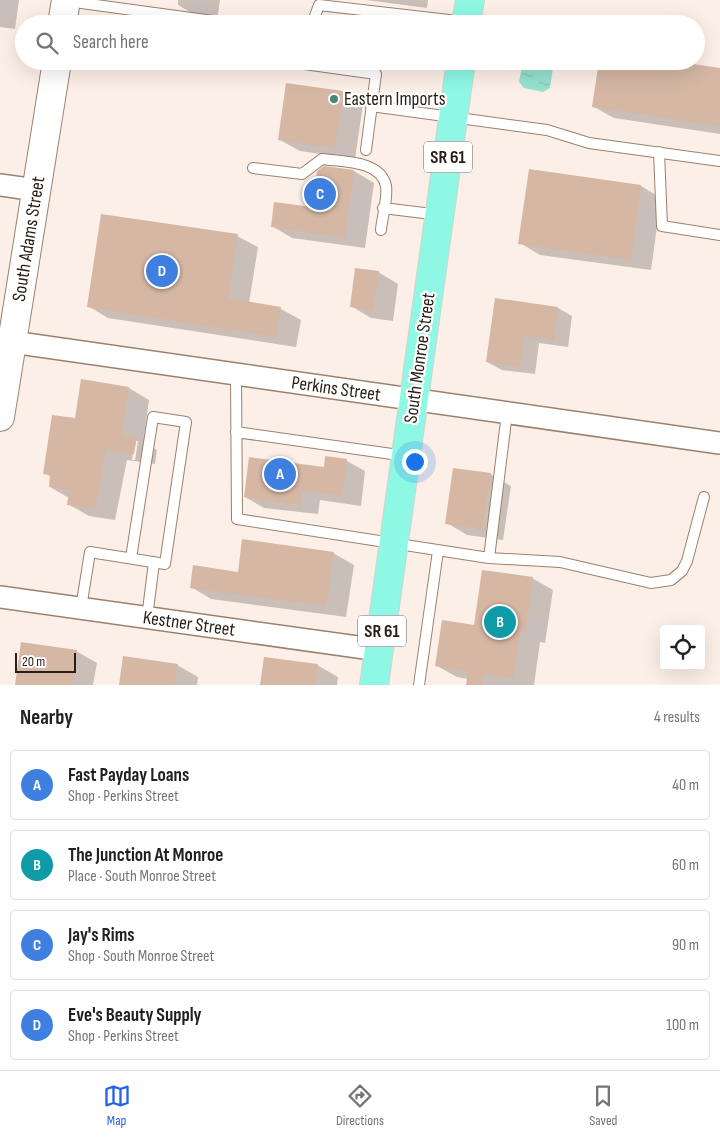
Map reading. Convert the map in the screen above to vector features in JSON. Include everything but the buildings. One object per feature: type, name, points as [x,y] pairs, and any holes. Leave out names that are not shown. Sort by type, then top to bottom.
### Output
[{"type":"main road","points":[[64,15],[66,0]]},
{"type":"main road","name":"South Adams Street","points":[[0,417],[56,70]]},
{"type":"main road","name":"South Monroe Street","points":[[374,685],[460,70]]},
{"type":"street","points":[[0,185],[36,190]]},
{"type":"street","name":"Perkins Street","points":[[12,342],[720,443]]},
{"type":"street","name":"Kestner Street","points":[[0,596],[379,650]]},
{"type":"lane","points":[[66,0],[130,5],[185,15]]},
{"type":"lane","points":[[315,15],[319,5],[468,15]]},
{"type":"lane","points":[[347,70],[376,74],[366,150]]},
{"type":"lane","points":[[371,106],[547,130],[589,143],[720,161]]},
{"type":"lane","points":[[658,152],[662,226],[720,235]]},
{"type":"lane","points":[[253,168],[302,174],[322,160],[370,167],[383,177],[386,188],[381,230]]},
{"type":"lane","points":[[383,208],[440,215]]},
{"type":"lane","points":[[236,374],[237,519],[489,558],[560,562],[651,583],[671,580],[682,571],[687,561],[704,497]]},
{"type":"lane","points":[[489,558],[507,413]]},
{"type":"lane","points":[[81,608],[90,552],[165,564],[186,422],[153,417],[131,558]]},
{"type":"lane","points":[[236,432],[406,456]]},
{"type":"lane","points":[[419,685],[438,551]]},
{"type":"lane","points":[[147,618],[154,562]]},
{"type":"water","points":[[521,70],[553,70],[550,88],[543,92],[524,88],[519,82]]},
{"type":"place","name":"Eastern Imports","points":[[334,99]]},
{"type":"place","name":"Jay's Rims","points":[[320,194]]},
{"type":"place","name":"Eve's Beauty Supply","points":[[162,271]]},
{"type":"place","name":"Fast Payday Loans","points":[[280,474]]},
{"type":"place","name":"The Junction At Monroe","points":[[500,622]]}]
